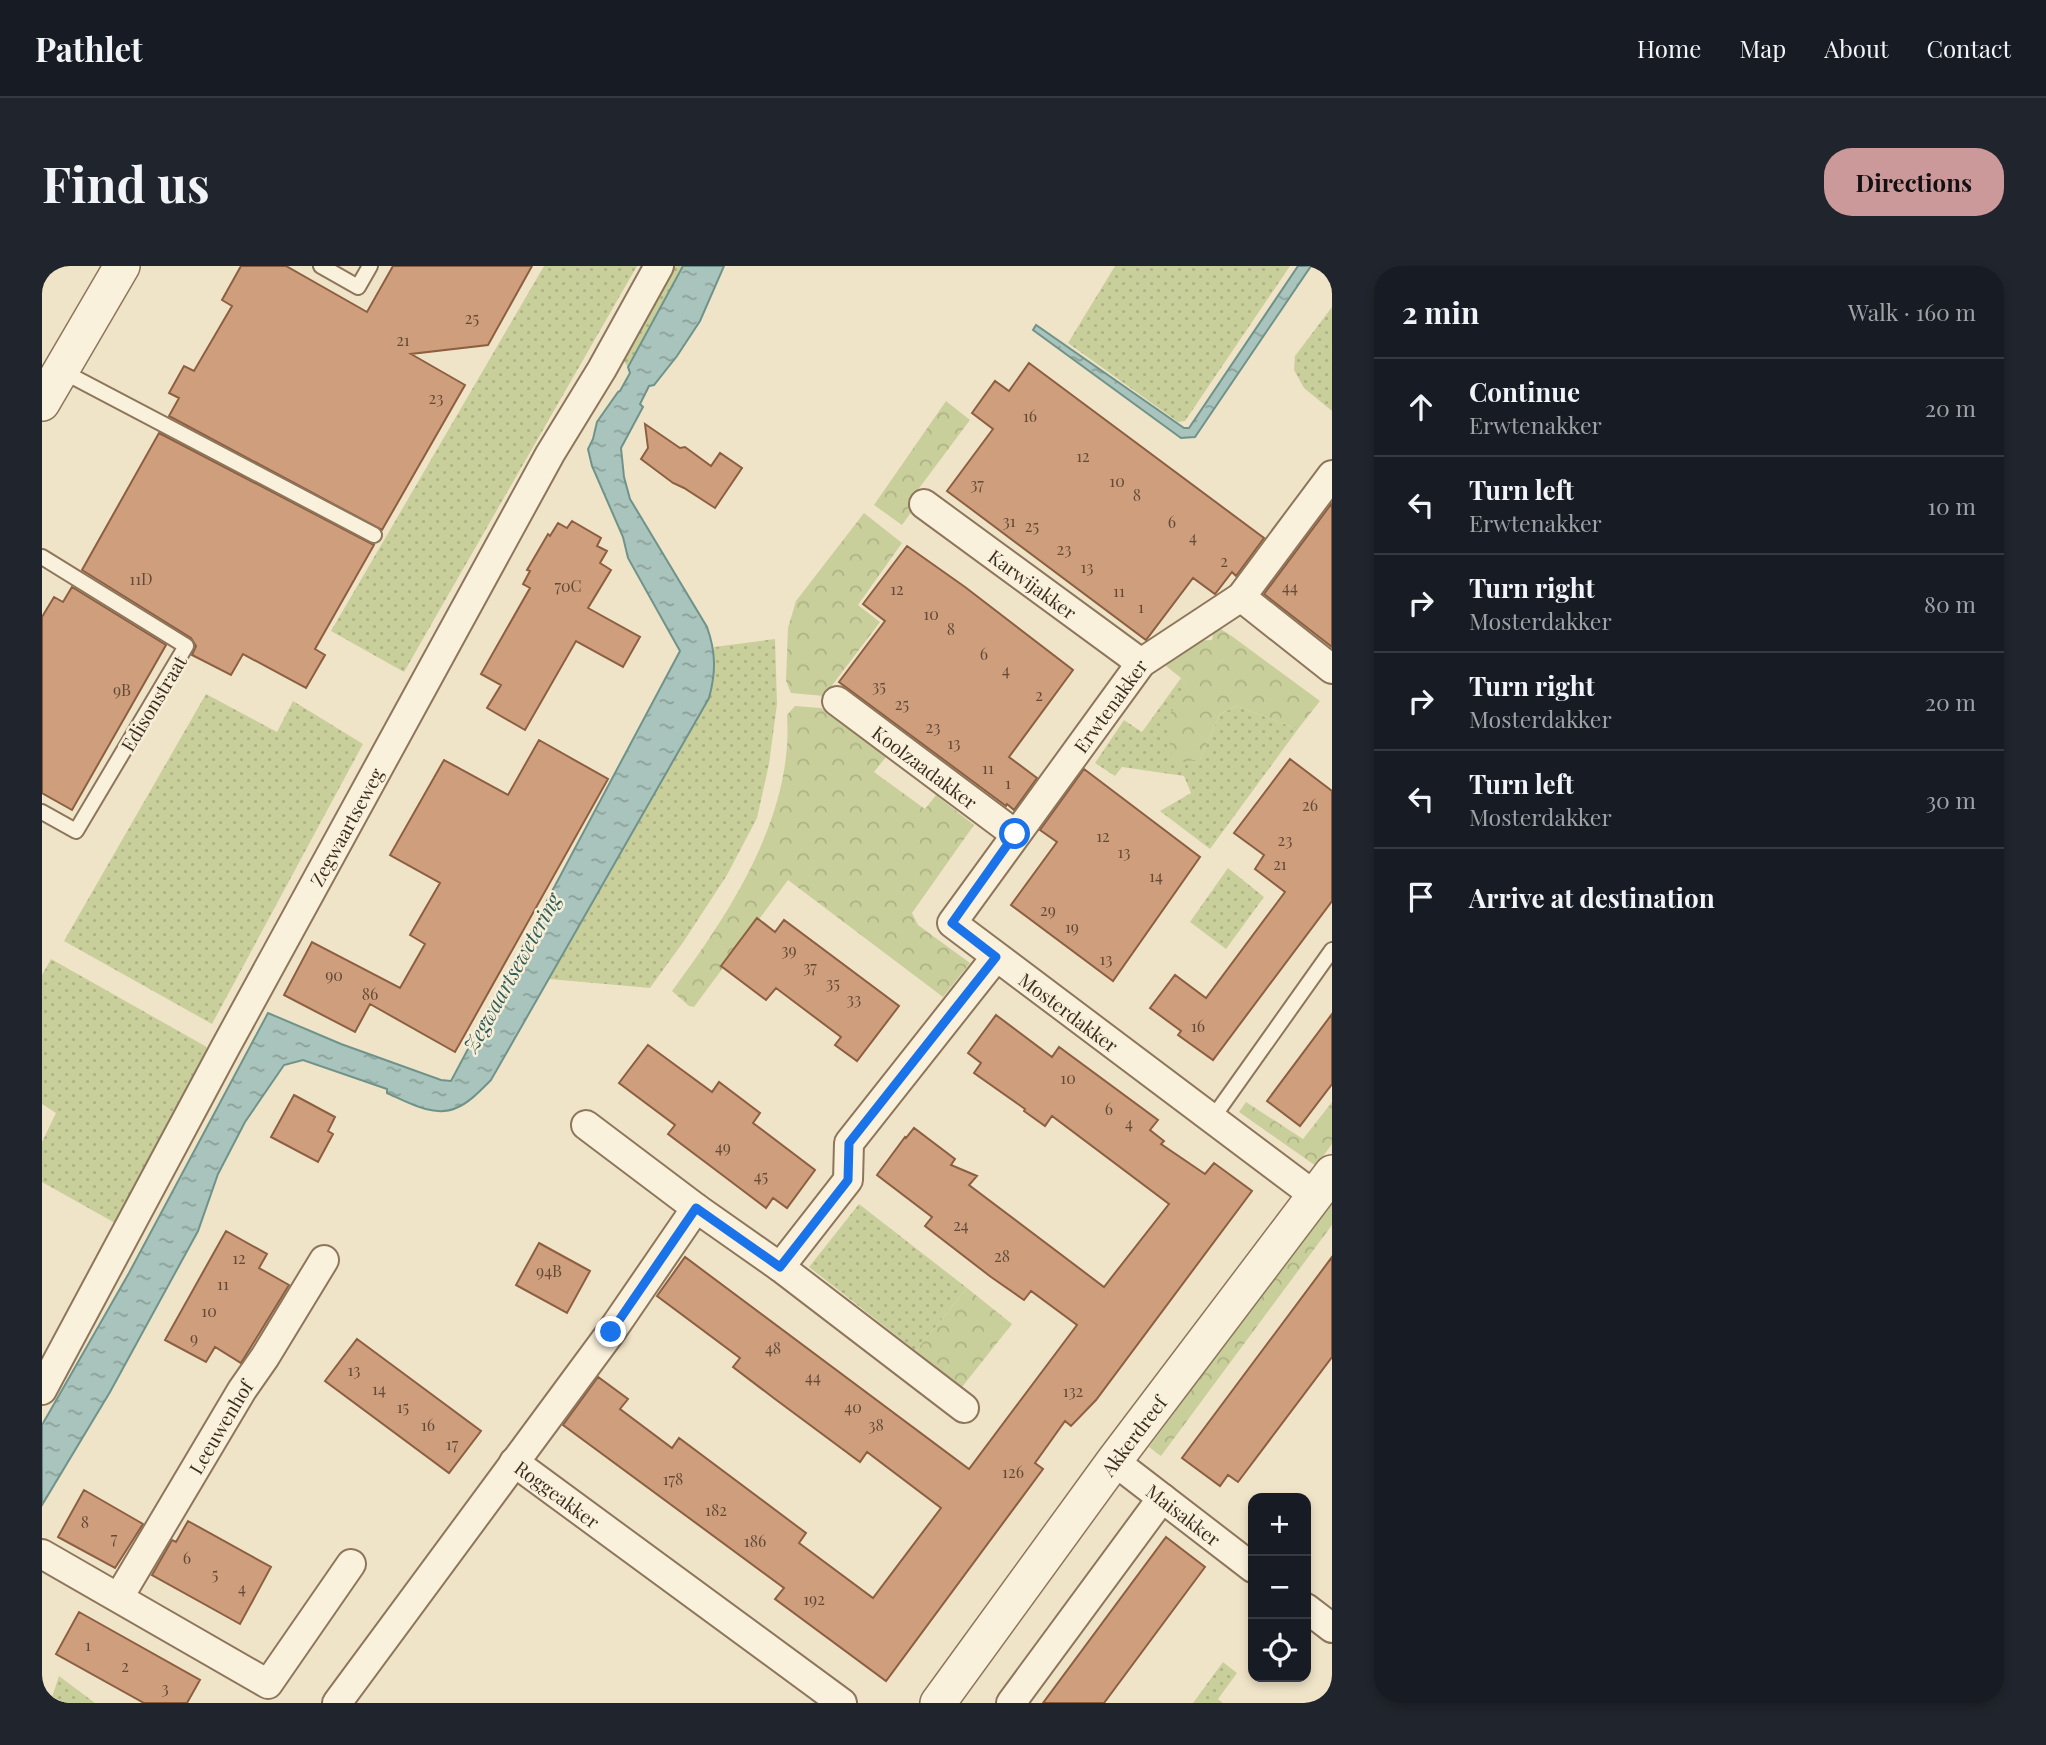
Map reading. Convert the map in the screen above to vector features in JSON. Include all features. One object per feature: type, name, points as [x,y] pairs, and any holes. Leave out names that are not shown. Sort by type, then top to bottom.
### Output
[{"type":"street","points":[[42,402],[122,266]]},
{"type":"street","name":"Zegwaartseweg","points":[[42,1390],[550,454],[602,369],[659,266]]},
{"type":"street","name":"Erwtenakker","points":[[996,957],[952,923],[1141,663],[1241,597],[1332,475]]},
{"type":"street","name":"Karwijakker","points":[[924,504],[1141,663]]},
{"type":"street","points":[[1241,597],[1332,669]]},
{"type":"street","name":"Koolzaadakker","points":[[837,701],[1015,834]]},
{"type":"street","points":[[780,1267],[848,1180],[849,1143],[996,957]]},
{"type":"street","name":"Mosterdakker","points":[[996,957],[1212,1119],[1323,1184]]},
{"type":"street","points":[[586,1125],[780,1267],[964,1408]]},
{"type":"street","name":"Akkerdreef","points":[[938,1703],[1114,1461],[1323,1184]]},
{"type":"street","points":[[514,1462],[611,1332],[696,1208]]},
{"type":"street","name":"Leeuwenhof","points":[[119,1597],[242,1390],[324,1260]]},
{"type":"street","name":"Maisakker","points":[[1114,1461],[1248,1564]]},
{"type":"street","name":"Roggeakker","points":[[337,1703],[514,1462],[842,1703]]},
{"type":"street","points":[[1011,1703],[1162,1498]]},
{"type":"street","points":[[42,1554],[268,1684],[351,1564]]},
{"type":"street","points":[[1311,1612],[1332,1628]]},
{"type":"lane","points":[[321,266],[358,287],[370,266]]},
{"type":"lane","points":[[61,371],[374,535]]},
{"type":"lane","name":"Edisonstraat","points":[[42,812],[76,831],[186,646],[43,562]]},
{"type":"lane","points":[[1212,1119],[1332,950]]},
{"type":"green space","points":[[544,266],[637,266],[404,672],[331,631]]},
{"type":"green space","points":[[674,266],[683,266],[628,367],[622,359]]},
{"type":"green space","points":[[1115,266],[1290,266],[1185,421],[1178,422],[1068,343]]},
{"type":"green space","points":[[1332,307],[1332,411],[1304,388],[1294,370],[1295,356]]},
{"type":"green space","points":[[946,401],[970,420],[914,495],[920,500],[902,525],[874,505]]},
{"type":"green space","points":[[864,513],[902,543],[858,605],[880,622],[824,696],[791,693],[786,681],[788,628],[796,601]]},
{"type":"green space","points":[[1214,629],[1221,629],[1233,637],[1320,701],[1298,729],[1237,706],[1220,714],[1200,759],[1173,764],[1166,719],[1187,691],[1181,678],[1166,666],[1187,641],[1212,640]]},
{"type":"green space","points":[[775,639],[777,704],[769,764],[757,818],[727,875],[684,941],[650,988],[549,979],[709,698],[714,680],[714,647]]},
{"type":"green space","points":[[1181,678],[1188,692],[1200,759],[1220,714],[1237,706],[1298,729],[1210,849],[1160,811],[1191,793],[1184,776],[1122,767],[1115,776],[1095,763],[1124,720],[1142,732]]},
{"type":"green space","points":[[206,694],[277,732],[293,701],[363,744],[212,1024],[64,941]]},
{"type":"green space","points":[[795,706],[821,708],[886,757],[874,772],[925,809],[936,795],[974,825],[912,913],[918,925],[970,963],[943,997],[788,880],[694,1007],[689,1006],[672,991],[715,930],[754,862],[780,790],[786,753],[787,715]]},
{"type":"green space","points":[[1228,868],[1264,897],[1226,949],[1190,922]]},
{"type":"green space","points":[[51,959],[205,1046],[209,1052],[115,1223],[42,1182],[42,1142],[56,1113],[42,1104],[42,975]]},
{"type":"green space","points":[[1246,1102],[1303,1139],[1332,1102],[1332,1144],[1316,1166],[1239,1112]]},
{"type":"green space","points":[[1332,1199],[1332,1225],[1161,1456],[1149,1447]]},
{"type":"green space","points":[[859,1204],[967,1288],[916,1351],[809,1267]]},
{"type":"green space","points":[[967,1288],[1012,1324],[962,1387],[916,1351]]},
{"type":"green space","points":[[1223,1662],[1237,1673],[1218,1699],[1223,1703],[1193,1703]]},
{"type":"green space","points":[[59,1676],[95,1703],[50,1703]]},
{"type":"water","name":"Zegwaartsewetering","points":[[683,266],[724,266],[700,321],[677,356],[654,385],[649,386],[640,404],[643,407],[621,448],[630,499],[707,627],[714,662],[709,698],[491,1080],[475,1096],[448,1111],[430,1110],[387,1093],[387,1089],[303,1060],[284,1065],[245,1122],[218,1174],[198,1231],[110,1392],[42,1505],[42,1425],[129,1273],[268,1013],[341,1044],[441,1080],[451,1081],[680,651],[628,558],[623,537],[592,466],[588,449],[597,422],[630,373],[628,367]]},
{"type":"water","points":[[1298,266],[1311,266],[1195,437],[1181,438],[1033,330],[1036,325],[1184,428],[1189,428]]},
{"type":"building","points":[[241,266],[286,266],[367,312],[393,266],[532,266],[488,345],[411,354],[465,385],[382,530],[169,416],[179,398],[169,393],[184,366],[194,371],[232,306],[222,300]]},
{"type":"building","points":[[1029,363],[1264,538],[1236,576],[1232,572],[1215,594],[1193,578],[1146,640],[947,491],[993,429],[972,413],[995,381],[1009,391]]},
{"type":"building","points":[[645,424],[711,466],[720,453],[742,468],[715,508],[673,483],[641,459],[648,448]]},
{"type":"building","points":[[159,433],[374,545],[315,649],[325,655],[306,688],[243,654],[231,675],[192,655],[196,646],[191,638],[82,570]]},
{"type":"building","points":[[1332,503],[1332,647],[1264,594]]},
{"type":"building","points":[[572,521],[601,538],[597,546],[607,551],[600,563],[611,570],[588,608],[640,637],[623,667],[576,641],[525,730],[487,708],[501,685],[481,674],[530,588],[523,584],[530,571],[527,570],[548,534],[550,536],[558,523],[567,528]]},
{"type":"building","points":[[907,546],[1073,670],[1009,757],[1037,778],[1014,810],[839,682],[885,621],[863,604]]},
{"type":"building","points":[[72,587],[166,645],[72,810],[42,793],[42,617],[54,597],[63,602]]},
{"type":"building","points":[[539,740],[608,779],[455,1052],[370,1004],[355,1032],[284,995],[312,942],[400,988],[425,944],[410,935],[440,883],[390,855],[444,760],[508,795]]},
{"type":"building","points":[[1290,759],[1332,791],[1332,901],[1213,1060],[1178,1035],[1181,1031],[1150,1008],[1175,975],[1206,998],[1285,892],[1255,869],[1264,855],[1234,833]]},
{"type":"building","points":[[1084,769],[1200,857],[1113,981],[1011,905],[1057,842],[1040,830]]},
{"type":"building","points":[[757,918],[775,932],[784,920],[899,1006],[857,1061],[835,1045],[841,1037],[776,988],[766,1000],[721,966]]},
{"type":"building","points":[[1332,1014],[1332,1084],[1300,1126],[1267,1101]]},
{"type":"building","points":[[996,1015],[1052,1057],[1059,1047],[1158,1120],[1150,1130],[1164,1141],[1161,1144],[1205,1174],[1214,1163],[1252,1191],[1096,1400],[1071,1426],[1065,1421],[1035,1463],[1043,1469],[886,1681],[775,1599],[784,1588],[563,1425],[598,1377],[628,1399],[620,1409],[672,1448],[679,1438],[806,1533],[799,1543],[873,1598],[941,1508],[867,1452],[860,1462],[775,1399],[733,1367],[740,1358],[657,1296],[685,1257],[969,1469],[1077,1325],[1031,1291],[1024,1300],[991,1277],[925,1226],[932,1217],[877,1175],[905,1137],[914,1128],[955,1159],[951,1165],[977,1176],[969,1185],[1104,1287],[1169,1204],[1052,1116],[1045,1126],[974,1073],[981,1063],[968,1053]]},
{"type":"building","points":[[648,1045],[712,1092],[719,1082],[760,1113],[753,1123],[815,1170],[787,1208],[773,1198],[766,1208],[668,1134],[675,1125],[619,1083]]},
{"type":"building","points":[[294,1095],[335,1117],[328,1131],[333,1134],[318,1162],[271,1137]]},
{"type":"building","points":[[226,1231],[267,1254],[259,1268],[289,1285],[241,1363],[215,1347],[206,1362],[165,1340]]},
{"type":"building","points":[[539,1243],[590,1271],[567,1313],[516,1285]]},
{"type":"building","points":[[1332,1257],[1332,1357],[1238,1482],[1228,1475],[1220,1486],[1182,1458]]},
{"type":"building","points":[[357,1339],[481,1431],[449,1473],[325,1381]]},
{"type":"building","points":[[84,1490],[143,1524],[115,1568],[58,1537]]},
{"type":"building","points":[[188,1521],[271,1567],[240,1624],[152,1575],[172,1540],[176,1542]]},
{"type":"building","points":[[1166,1537],[1205,1567],[1104,1703],[1043,1703]]},
{"type":"building","points":[[79,1612],[200,1680],[187,1703],[144,1703],[56,1654]]},
{"type":"route","points":[[611,1332],[696,1208],[780,1267],[848,1180],[849,1143],[996,957],[952,923],[1015,834]]}]
